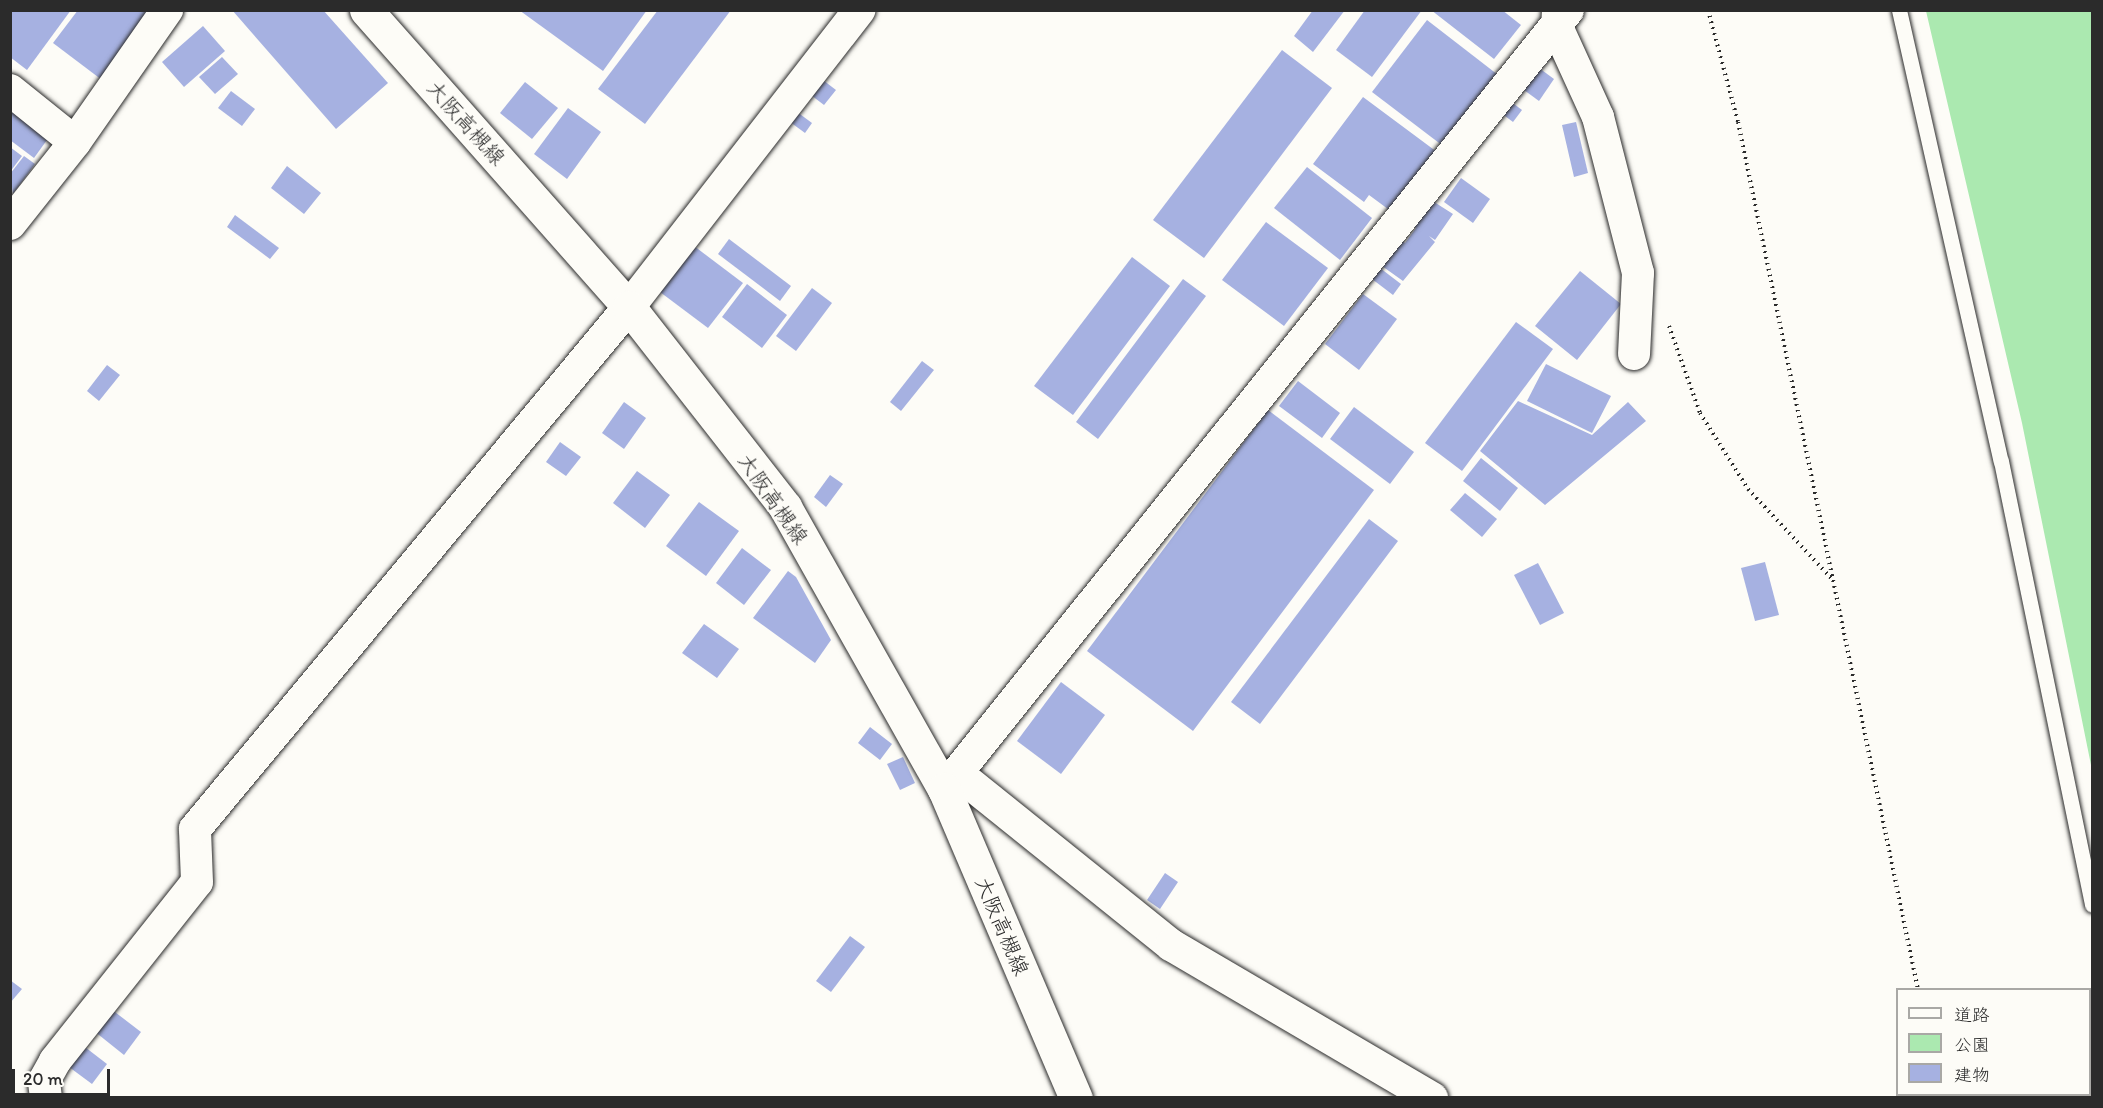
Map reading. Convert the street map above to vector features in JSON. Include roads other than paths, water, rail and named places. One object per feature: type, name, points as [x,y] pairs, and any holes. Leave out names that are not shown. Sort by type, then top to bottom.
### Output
[{"type":"main road","name":"大阪高槻線","points":[[366,10],[629,307],[785,507],[950,781],[1076,1098]]},
{"type":"street","points":[[14,213],[75,142],[167,10]]},
{"type":"street","points":[[46,1098],[44,1081],[55,1061],[197,882],[195,829],[629,307],[859,10]]},
{"type":"street","points":[[1561,16],[1598,117],[1638,273],[1634,354]]},
{"type":"street","points":[[1432,1098],[1171,945],[950,781],[1561,16]]},
{"type":"street","points":[[10,90],[75,142]]},
{"type":"lane","points":[[1899,10],[2001,461],[2092,905]]}]
